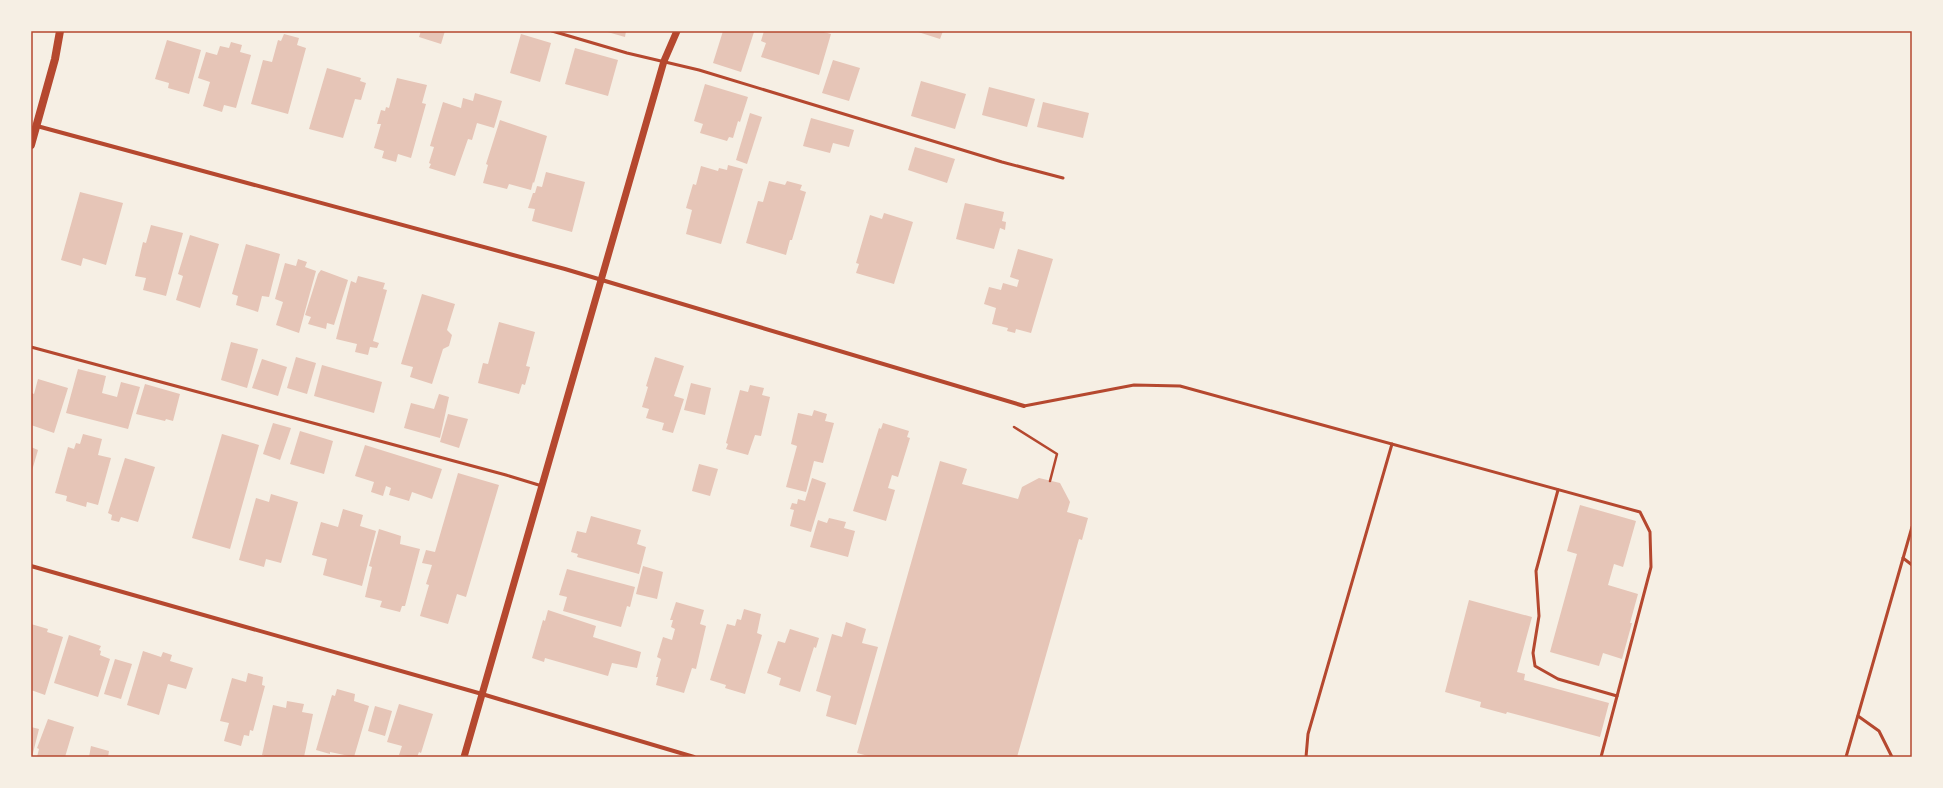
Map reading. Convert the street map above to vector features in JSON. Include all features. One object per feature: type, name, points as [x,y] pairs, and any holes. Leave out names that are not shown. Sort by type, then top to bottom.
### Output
[{"type":"main road","points":[[31,145],[55,59],[60,31]]},
{"type":"street","points":[[464,757],[664,61],[677,31]]},
{"type":"street","points":[[37,126],[557,267],[1024,406]]},
{"type":"street","points":[[31,566],[482,694],[694,757]]},
{"type":"lane","points":[[552,31],[627,53],[699,70],[1002,162],[1063,178]]},
{"type":"lane","points":[[31,347],[506,474],[542,486]]},
{"type":"lane","points":[[1024,406],[1134,385],[1180,386],[1640,512],[1650,532],[1651,567],[1600,757]]},
{"type":"lane","points":[[1306,757],[1308,734],[1392,444]]},
{"type":"lane","points":[[1558,490],[1536,571],[1539,616],[1533,653],[1535,666],[1558,679],[1617,696]]},
{"type":"lane","points":[[1846,757],[1912,527]]},
{"type":"lane","points":[[1903,558],[1912,565]]},
{"type":"lane","points":[[1858,716],[1879,731],[1892,757]]},
{"type":"path","points":[[1014,428],[1057,454],[1050,481]]},
{"type":"building","points":[[421,31],[445,31],[441,44],[419,37]]},
{"type":"building","points":[[604,31],[626,31],[625,37]]},
{"type":"building","points":[[723,31],[754,32],[741,72],[713,63]]},
{"type":"building","points":[[764,31],[820,31],[831,34],[819,75],[761,57],[766,43],[761,41]]},
{"type":"building","points":[[915,31],[943,31],[940,39]]},
{"type":"building","points":[[284,34],[299,38],[297,45],[306,48],[288,114],[251,104],[263,60],[272,62],[278,40],[281,41]]},
{"type":"building","points":[[521,34],[551,43],[540,82],[510,73]]},
{"type":"building","points":[[167,40],[201,50],[189,94],[168,88],[169,83],[155,79]]},
{"type":"building","points":[[231,42],[242,45],[240,52],[251,55],[236,108],[224,105],[222,112],[203,106],[210,82],[198,78],[206,52],[217,55],[220,46],[229,48]]},
{"type":"building","points":[[575,48],[618,60],[608,96],[565,84]]},
{"type":"building","points":[[833,60],[860,68],[849,101],[822,93]]},
{"type":"building","points":[[327,68],[361,78],[360,81],[366,83],[361,100],[355,99],[343,138],[309,129]]},
{"type":"building","points":[[397,78],[427,85],[422,103],[426,104],[411,158],[398,154],[396,162],[382,158],[384,151],[374,148],[381,124],[377,124],[381,110],[385,111],[386,107],[389,108]]},
{"type":"building","points":[[921,81],[966,94],[955,129],[911,116]]},
{"type":"building","points":[[705,84],[748,97],[733,138],[729,137],[727,141],[700,133],[703,124],[694,121]]},
{"type":"building","points":[[989,87],[1035,99],[1027,127],[982,115]]},
{"type":"building","points":[[475,93],[502,101],[494,128],[477,123],[472,140],[468,139],[455,176],[429,168],[434,147],[430,146],[443,102],[461,108],[463,98],[473,101]]},
{"type":"building","points":[[1043,102],[1089,113],[1083,138],[1037,127]]},
{"type":"building","points":[[750,113],[762,117],[747,164],[736,160]]},
{"type":"building","points":[[811,118],[854,130],[849,147],[833,143],[830,153],[803,146]]},
{"type":"building","points":[[500,120],[547,136],[531,190],[509,184],[507,189],[483,183],[488,165],[486,164]]},
{"type":"building","points":[[915,147],[955,159],[947,183],[908,170]]},
{"type":"building","points":[[728,165],[743,169],[721,244],[686,234],[692,210],[686,208],[693,184],[696,185],[701,166],[718,171],[719,168],[727,170]]},
{"type":"building","points":[[546,172],[585,182],[572,232],[532,221],[535,209],[528,208],[537,186],[542,187]]},
{"type":"building","points":[[769,181],[785,185],[787,181],[802,185],[800,190],[806,192],[786,255],[746,243],[758,201],[763,202]]},
{"type":"building","points":[[80,192],[123,203],[106,265],[83,258],[81,266],[61,260]]},
{"type":"building","points":[[965,203],[1004,212],[1002,221],[1006,222],[1005,230],[1000,228],[994,249],[956,239]]},
{"type":"building","points":[[884,213],[913,222],[894,284],[856,273],[859,264],[856,263],[870,215],[882,219]]},
{"type":"building","points":[[151,225],[183,233],[166,296],[143,290],[146,278],[135,276],[143,242],[146,243]]},
{"type":"building","points":[[190,235],[219,244],[200,308],[176,300],[183,276],[178,274]]},
{"type":"building","points":[[246,244],[280,254],[269,297],[262,296],[258,312],[236,305],[238,296],[232,294]]},
{"type":"building","points":[[1018,249],[1053,259],[1031,333],[1016,329],[1015,333],[1007,331],[1008,328],[992,324],[996,308],[984,304],[989,287],[1001,290],[1003,283],[1017,287],[1019,280],[1010,277]]},
{"type":"building","points":[[298,259],[307,262],[305,267],[316,271],[299,333],[276,325],[283,302],[275,299],[285,263],[296,266]]},
{"type":"building","points":[[321,270],[348,280],[334,325],[327,323],[326,329],[308,324],[311,317],[305,315],[318,274]]},
{"type":"building","points":[[358,276],[385,283],[383,289],[387,290],[373,341],[379,343],[377,348],[370,347],[368,355],[355,352],[357,344],[336,339],[351,281],[356,283]]},
{"type":"building","points":[[422,294],[455,304],[447,330],[452,335],[449,346],[443,349],[432,384],[410,377],[413,367],[401,364]]},
{"type":"building","points":[[499,322],[535,332],[526,366],[530,367],[525,385],[522,384],[519,394],[478,383],[483,363],[488,364]]},
{"type":"building","points":[[231,342],[258,349],[247,388],[221,380]]},
{"type":"building","points":[[296,357],[316,363],[307,394],[287,388]]},
{"type":"building","points":[[655,357],[684,366],[674,396],[684,399],[673,433],[662,430],[664,423],[646,418],[649,409],[642,407],[648,387],[646,386]]},
{"type":"building","points":[[262,359],[287,367],[278,396],[252,388]]},
{"type":"building","points":[[322,365],[382,382],[374,413],[314,396]]},
{"type":"building","points":[[78,369],[106,376],[102,393],[117,397],[121,382],[140,387],[128,429],[66,413]]},
{"type":"building","points":[[38,379],[68,388],[54,433],[31,425],[31,396],[32,393],[34,394]]},
{"type":"building","points":[[691,383],[711,388],[705,415],[684,410]]},
{"type":"building","points":[[145,384],[180,394],[173,421],[166,419],[165,421],[136,414]]},
{"type":"building","points":[[750,385],[764,388],[762,395],[770,397],[761,436],[755,435],[748,455],[726,449],[728,444],[726,443],[740,390],[748,392]]},
{"type":"building","points":[[439,394],[449,397],[440,438],[404,428],[411,403],[434,409]]},
{"type":"building","points":[[814,410],[827,414],[825,421],[834,423],[823,463],[814,461],[806,492],[786,487],[797,446],[791,444],[798,413],[812,416]]},
{"type":"building","points":[[448,414],[468,419],[459,448],[440,442]]},
{"type":"building","points":[[273,423],[291,428],[280,460],[263,454]]},
{"type":"building","points":[[883,423],[909,431],[907,437],[910,438],[898,477],[892,475],[888,488],[895,490],[886,521],[853,511],[879,428],[881,429]]},
{"type":"building","points":[[300,431],[333,441],[324,474],[290,464]]},
{"type":"building","points":[[83,434],[102,439],[98,455],[111,458],[98,505],[87,502],[86,507],[66,501],[67,496],[55,493],[68,447],[74,449],[76,443],[80,444]]},
{"type":"building","points":[[222,434],[259,445],[230,549],[192,538]]},
{"type":"building","points":[[365,445],[442,469],[432,499],[412,492],[409,501],[389,495],[391,488],[386,486],[383,496],[371,492],[374,482],[355,476]]},
{"type":"building","points":[[31,447],[38,450],[31,474]]},
{"type":"building","points":[[125,458],[155,467],[138,522],[121,517],[119,522],[111,520],[112,515],[108,513]]},
{"type":"building","points":[[940,461],[967,469],[962,484],[1018,499],[1022,487],[1039,478],[1060,483],[1070,502],[1067,512],[1088,518],[1082,540],[1079,539],[1017,757],[872,757],[857,753]]},
{"type":"building","points":[[699,464],[718,469],[710,496],[692,491]]},
{"type":"building","points":[[458,473],[499,485],[466,597],[457,594],[448,624],[420,616],[429,585],[426,584],[432,565],[422,563],[426,550],[435,552]]},
{"type":"building","points":[[812,478],[826,483],[811,532],[790,526],[794,510],[790,509],[792,503],[797,504],[798,499],[805,501]]},
{"type":"building","points":[[271,494],[298,502],[281,563],[266,559],[264,567],[239,560],[256,498],[269,502]]},
{"type":"building","points":[[1580,505],[1636,521],[1623,567],[1614,564],[1608,585],[1638,594],[1630,623],[1632,623],[1622,659],[1603,653],[1599,666],[1550,652],[1577,554],[1567,551]]},
{"type":"building","points":[[343,509],[363,515],[360,526],[376,531],[362,586],[323,575],[327,559],[312,555],[321,522],[338,527]]},
{"type":"building","points":[[591,516],[641,530],[637,544],[646,547],[639,574],[577,557],[578,554],[571,552],[577,531],[586,533]]},
{"type":"building","points":[[829,518],[846,522],[844,528],[855,531],[848,557],[810,547],[818,520],[827,523]]},
{"type":"building","points":[[379,529],[401,536],[400,544],[420,549],[405,606],[402,606],[400,612],[380,607],[382,601],[365,597],[372,567],[369,566]]},
{"type":"building","points":[[643,566],[663,572],[657,599],[636,594]]},
{"type":"building","points":[[567,569],[635,587],[630,607],[627,606],[621,627],[563,611],[567,597],[559,595]]},
{"type":"building","points":[[1469,600],[1532,617],[1517,672],[1525,674],[1524,680],[1609,703],[1600,737],[1507,712],[1506,714],[1480,707],[1481,702],[1445,692]]},
{"type":"building","points":[[676,602],[704,610],[700,624],[706,626],[696,669],[692,668],[684,693],[656,685],[658,677],[656,677],[661,659],[657,657],[663,637],[672,640],[675,629],[671,627],[673,620],[670,620]]},
{"type":"building","points":[[744,609],[761,614],[757,633],[762,635],[745,694],[725,688],[726,685],[710,680],[727,624],[735,626],[737,619],[741,620]]},
{"type":"building","points":[[548,610],[596,626],[593,637],[641,652],[637,668],[612,663],[608,676],[545,658],[544,662],[532,658],[543,620],[545,621]]},
{"type":"building","points":[[846,622],[866,629],[862,643],[878,647],[856,725],[826,716],[831,696],[816,691],[832,634],[842,637]]},
{"type":"building","points":[[31,624],[48,629],[47,632],[63,637],[45,695],[31,690]]},
{"type":"building","points":[[790,629],[819,638],[816,648],[814,647],[800,692],[779,685],[781,678],[767,673],[778,641],[785,643]]},
{"type":"building","points":[[69,635],[101,646],[99,650],[101,651],[100,655],[110,659],[98,697],[54,683]]},
{"type":"building","points":[[143,651],[161,657],[163,652],[172,655],[170,661],[193,668],[186,689],[168,684],[159,715],[127,705]]},
{"type":"building","points":[[115,659],[132,664],[121,699],[104,694]]},
{"type":"building","points":[[248,673],[263,677],[262,685],[265,686],[253,731],[250,730],[249,736],[244,735],[241,746],[224,741],[229,723],[220,721],[232,678],[246,682]]},
{"type":"building","points":[[337,689],[355,694],[354,701],[369,706],[354,757],[330,752],[330,754],[316,750],[332,695],[335,696]]},
{"type":"building","points":[[287,701],[304,704],[302,712],[313,714],[304,757],[263,757],[264,755],[262,755],[273,705],[286,708]]},
{"type":"building","points":[[399,704],[433,714],[421,753],[419,752],[417,757],[399,755],[402,746],[387,742]]},
{"type":"building","points":[[375,706],[392,711],[385,736],[368,731]]},
{"type":"building","points":[[48,719],[74,727],[65,757],[37,757],[39,749],[37,748]]},
{"type":"building","points":[[31,727],[39,729],[32,757],[31,757]]},
{"type":"building","points":[[91,746],[109,751],[108,757],[89,757]]}]
